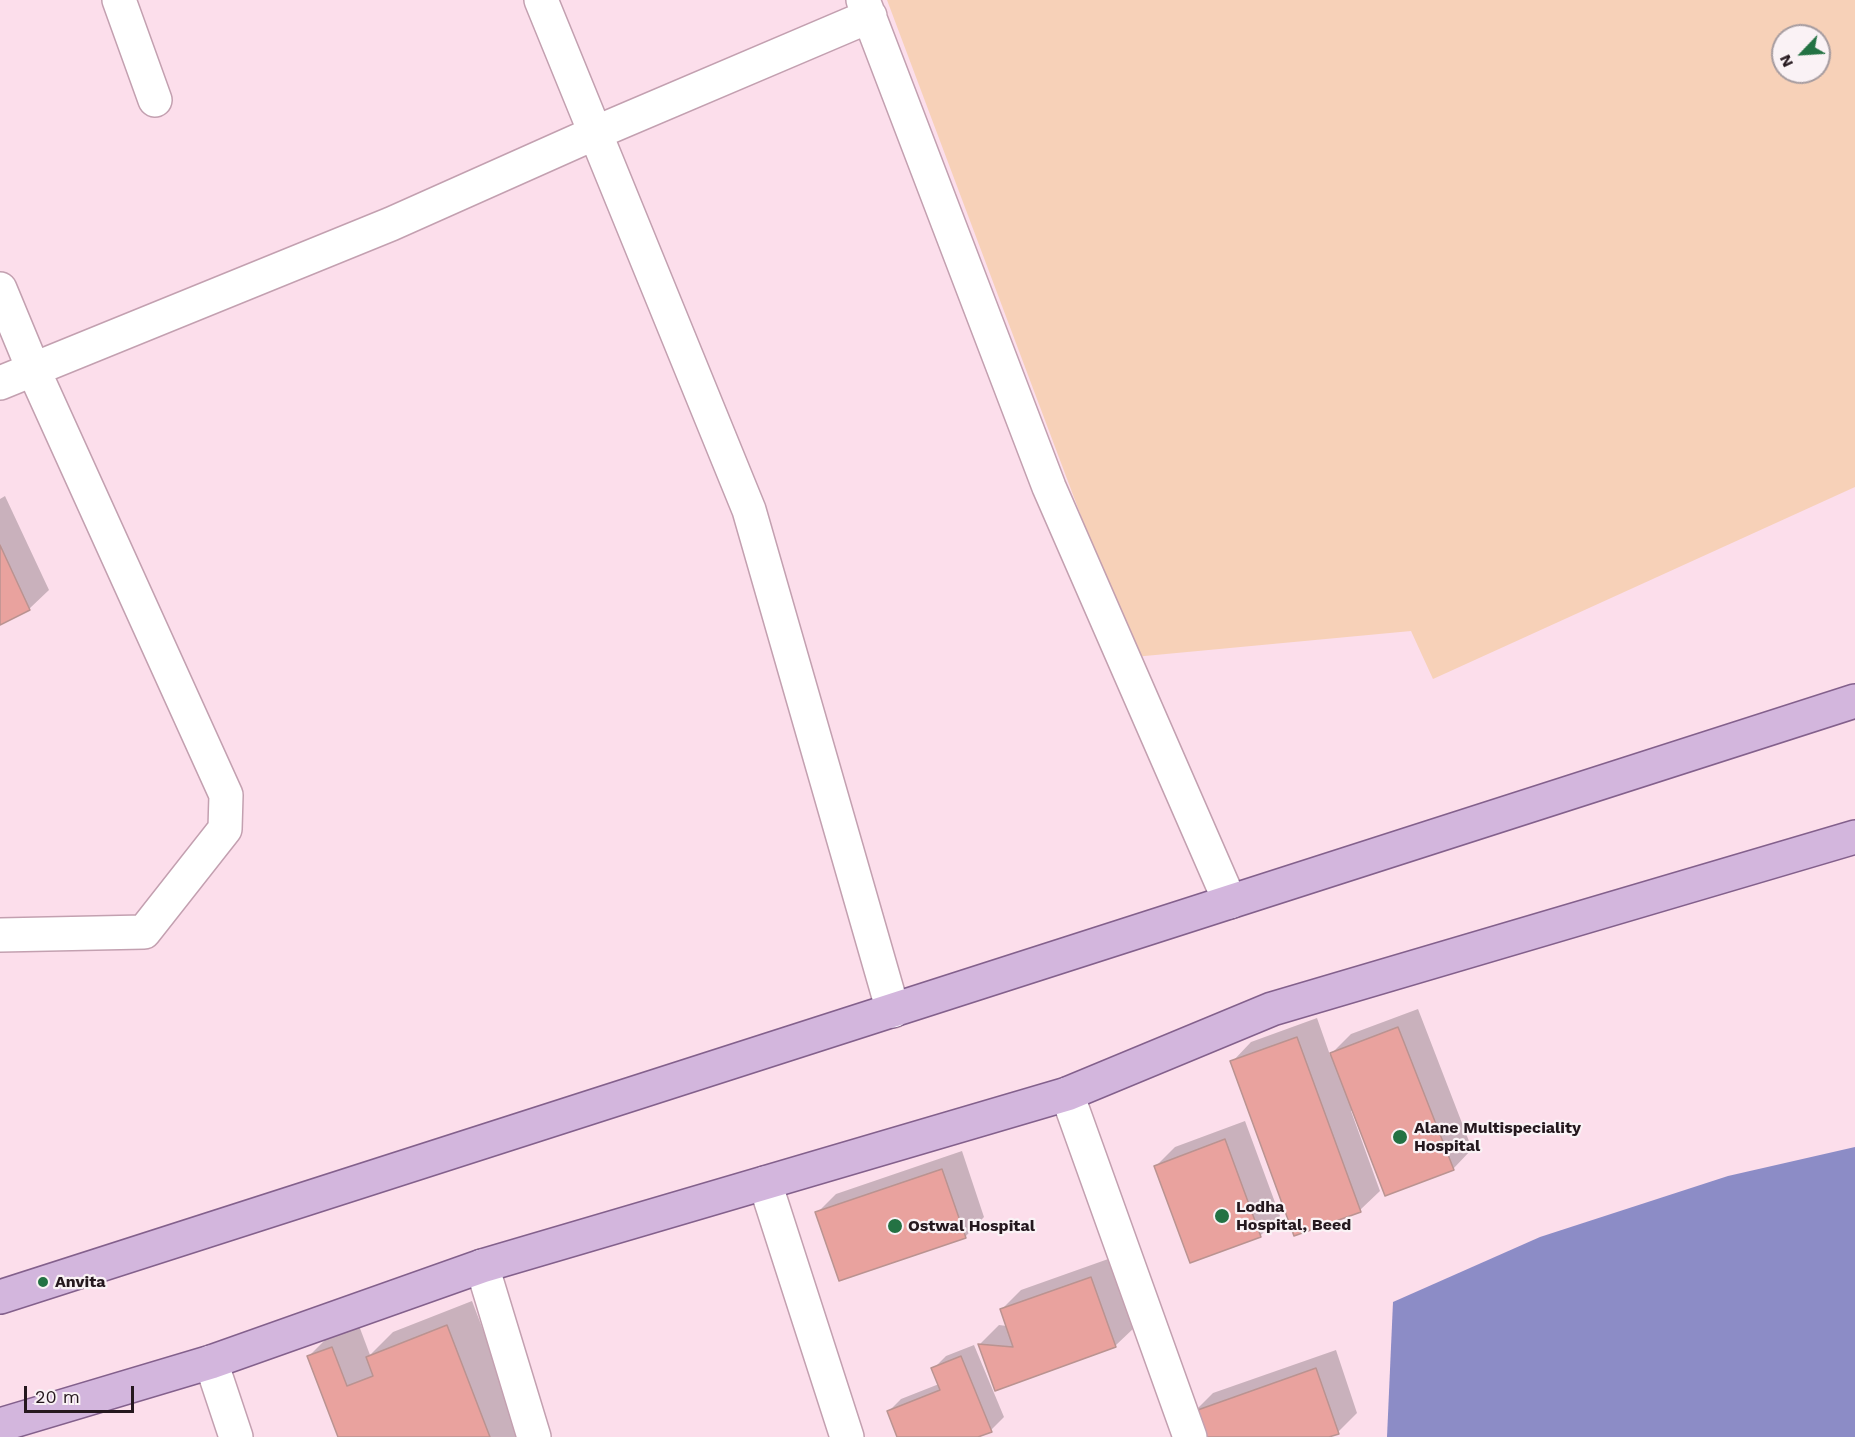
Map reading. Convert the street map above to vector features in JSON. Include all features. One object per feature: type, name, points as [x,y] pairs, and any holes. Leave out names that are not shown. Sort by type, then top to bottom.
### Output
[{"type":"main road","points":[[0,1298],[1855,701]]},
{"type":"main road","points":[[0,1425],[211,1362],[482,1266],[1067,1094],[1272,1009],[1855,837]]},
{"type":"street","points":[[120,0],[155,100]]},
{"type":"street","points":[[541,0],[748,510],[893,1011]]},
{"type":"street","points":[[0,383],[391,225],[866,8],[1049,487],[1230,902]]},
{"type":"street","points":[[0,289],[34,370],[226,795],[225,829],[144,932],[0,935]]},
{"type":"street","points":[[1067,1094],[1190,1437]]},
{"type":"street","points":[[765,1183],[847,1437]]},
{"type":"street","points":[[482,1266],[534,1437]]},
{"type":"street","points":[[211,1362],[236,1437]]},
{"type":"shaded area","points":[[887,0],[1855,0],[1855,487],[1433,679],[1411,631],[1134,657]]},
{"type":"water","points":[[1855,1147],[1855,1437],[1387,1437],[1393,1302],[1540,1237],[1728,1176]]},
{"type":"building","points":[[0,545],[30,610],[0,625]]},
{"type":"building","points":[[1398,1027],[1454,1170],[1385,1196],[1330,1053]]},
{"type":"building","points":[[1297,1037],[1361,1212],[1294,1236],[1230,1061]]},
{"type":"building","points":[[1225,1139],[1261,1237],[1190,1263],[1154,1166]]},
{"type":"building","points":[[942,1169],[966,1238],[839,1281],[815,1212]]},
{"type":"building","points":[[1091,1277],[1116,1347],[995,1391],[978,1344],[1013,1347],[1000,1309]]},
{"type":"building","points":[[447,1325],[490,1437],[338,1437],[307,1356],[332,1347],[347,1386],[373,1376],[366,1357]]},
{"type":"building","points":[[961,1356],[992,1432],[978,1437],[897,1437],[887,1411],[940,1390],[931,1368]]},
{"type":"building","points":[[1316,1368],[1339,1434],[1329,1437],[1201,1437],[1192,1412]]},
{"type":"place","name":"Alane Multispeciality Hospital","points":[[1400,1137]]},
{"type":"place","name":"Lodha Hospital, Beed","points":[[1222,1216]]},
{"type":"place","name":"Ostwal Hospital","points":[[895,1226]]},
{"type":"place","name":"Anvita","points":[[43,1282]]}]
